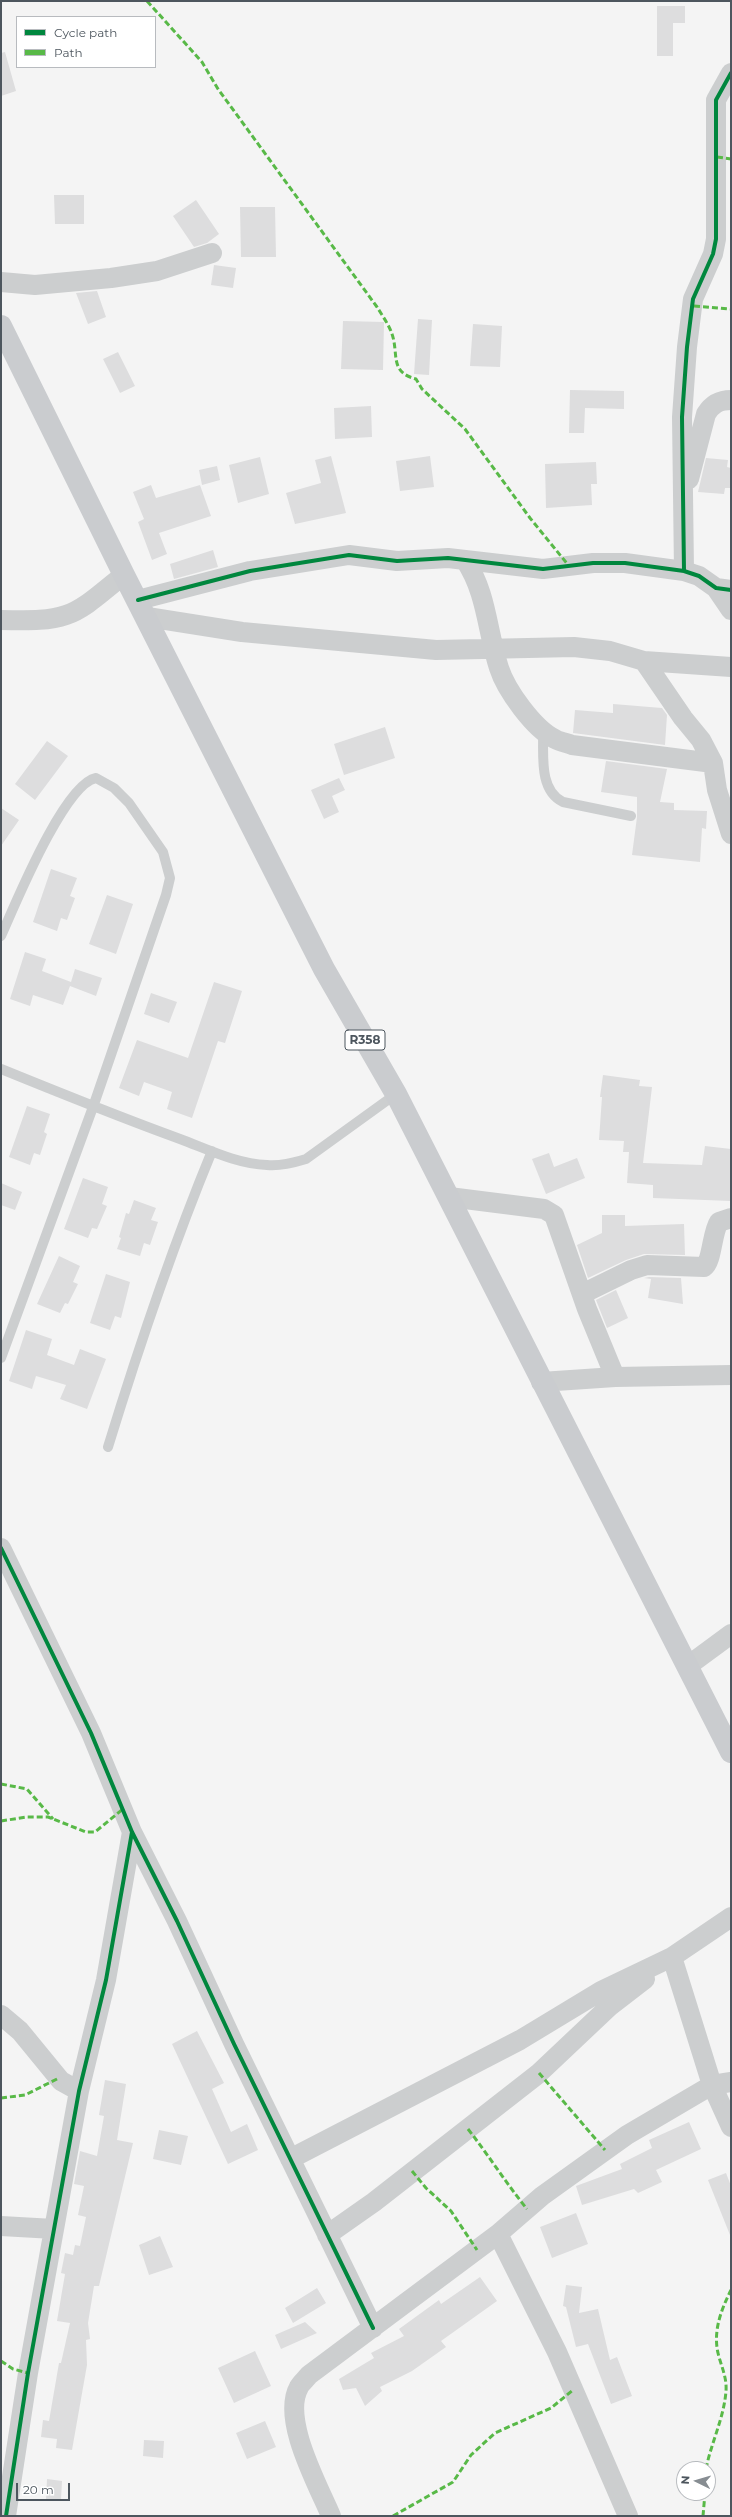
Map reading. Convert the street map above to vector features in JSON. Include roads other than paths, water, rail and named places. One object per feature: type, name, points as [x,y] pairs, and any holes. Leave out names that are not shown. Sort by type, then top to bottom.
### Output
[{"type":"main road","name":"R358","points":[[1,326],[124,575],[324,969],[396,1094],[541,1382],[731,1752]]},
{"type":"street","points":[[684,570],[682,417],[687,347],[693,298],[713,254],[716,238],[716,100],[731,73]]},
{"type":"street","points":[[1,282],[35,285],[111,278],[157,271],[212,253]]},
{"type":"street","points":[[683,500],[706,414],[711,406],[717,402],[731,400]]},
{"type":"street","points":[[142,609],[250,571],[328,556],[348,555],[397,561],[448,558],[543,569],[593,563],[619,563],[684,570],[723,589],[731,610]]},
{"type":"street","points":[[465,560],[475,574],[481,593],[499,668],[509,688],[543,730],[555,739],[572,745],[712,764]]},
{"type":"street","points":[[1,620],[42,619],[66,615],[86,603],[124,575]]},
{"type":"street","points":[[142,609],[242,632],[336,642],[436,650],[495,650],[574,647],[610,651],[644,661],[731,667]]},
{"type":"street","points":[[644,661],[683,718],[701,740],[712,764],[717,790],[731,834]]},
{"type":"street","points":[[449,1197],[544,1209],[554,1215],[582,1294],[615,1377]]},
{"type":"street","points":[[582,1294],[631,1270],[647,1265],[704,1267],[708,1263],[715,1228],[719,1222],[731,1218]]},
{"type":"street","points":[[541,1382],[615,1377],[731,1375]]},
{"type":"street","points":[[1,1548],[91,1733],[132,1832],[177,1921],[234,2044],[373,2328]]},
{"type":"street","points":[[688,1666],[731,1634]]},
{"type":"street","points":[[6,2516],[28,2373],[79,2091],[106,1980],[132,1832]]},
{"type":"street","points":[[327,2234],[374,2202],[412,2170],[463,2134],[538,2074],[610,2006],[673,1958],[731,1917]]},
{"type":"street","points":[[290,2159],[520,2040],[601,1991],[673,1958]]},
{"type":"street","points":[[673,1958],[722,2083],[731,2128]]},
{"type":"street","points":[[1,2016],[20,2031],[61,2081],[79,2091]]},
{"type":"street","points":[[331,2516],[295,2424],[295,2398],[299,2386],[309,2375],[498,2234],[542,2196],[627,2135],[722,2083]]},
{"type":"street","points":[[1,2226],[54,2229]]},
{"type":"street","points":[[498,2234],[557,2352],[628,2516]]},
{"type":"lane","points":[[543,730],[546,782],[550,793],[555,798],[563,802],[630,816]]},
{"type":"lane","points":[[1,936],[36,858],[65,808],[83,783],[96,778],[114,788],[129,803],[162,852],[170,878],[166,895],[93,1107],[1,1358]]},
{"type":"lane","points":[[1,1069],[93,1107],[212,1151],[245,1162],[266,1165],[288,1165],[306,1159],[396,1094]]},
{"type":"lane","points":[[108,1446],[154,1303],[182,1223],[212,1151]]}]
